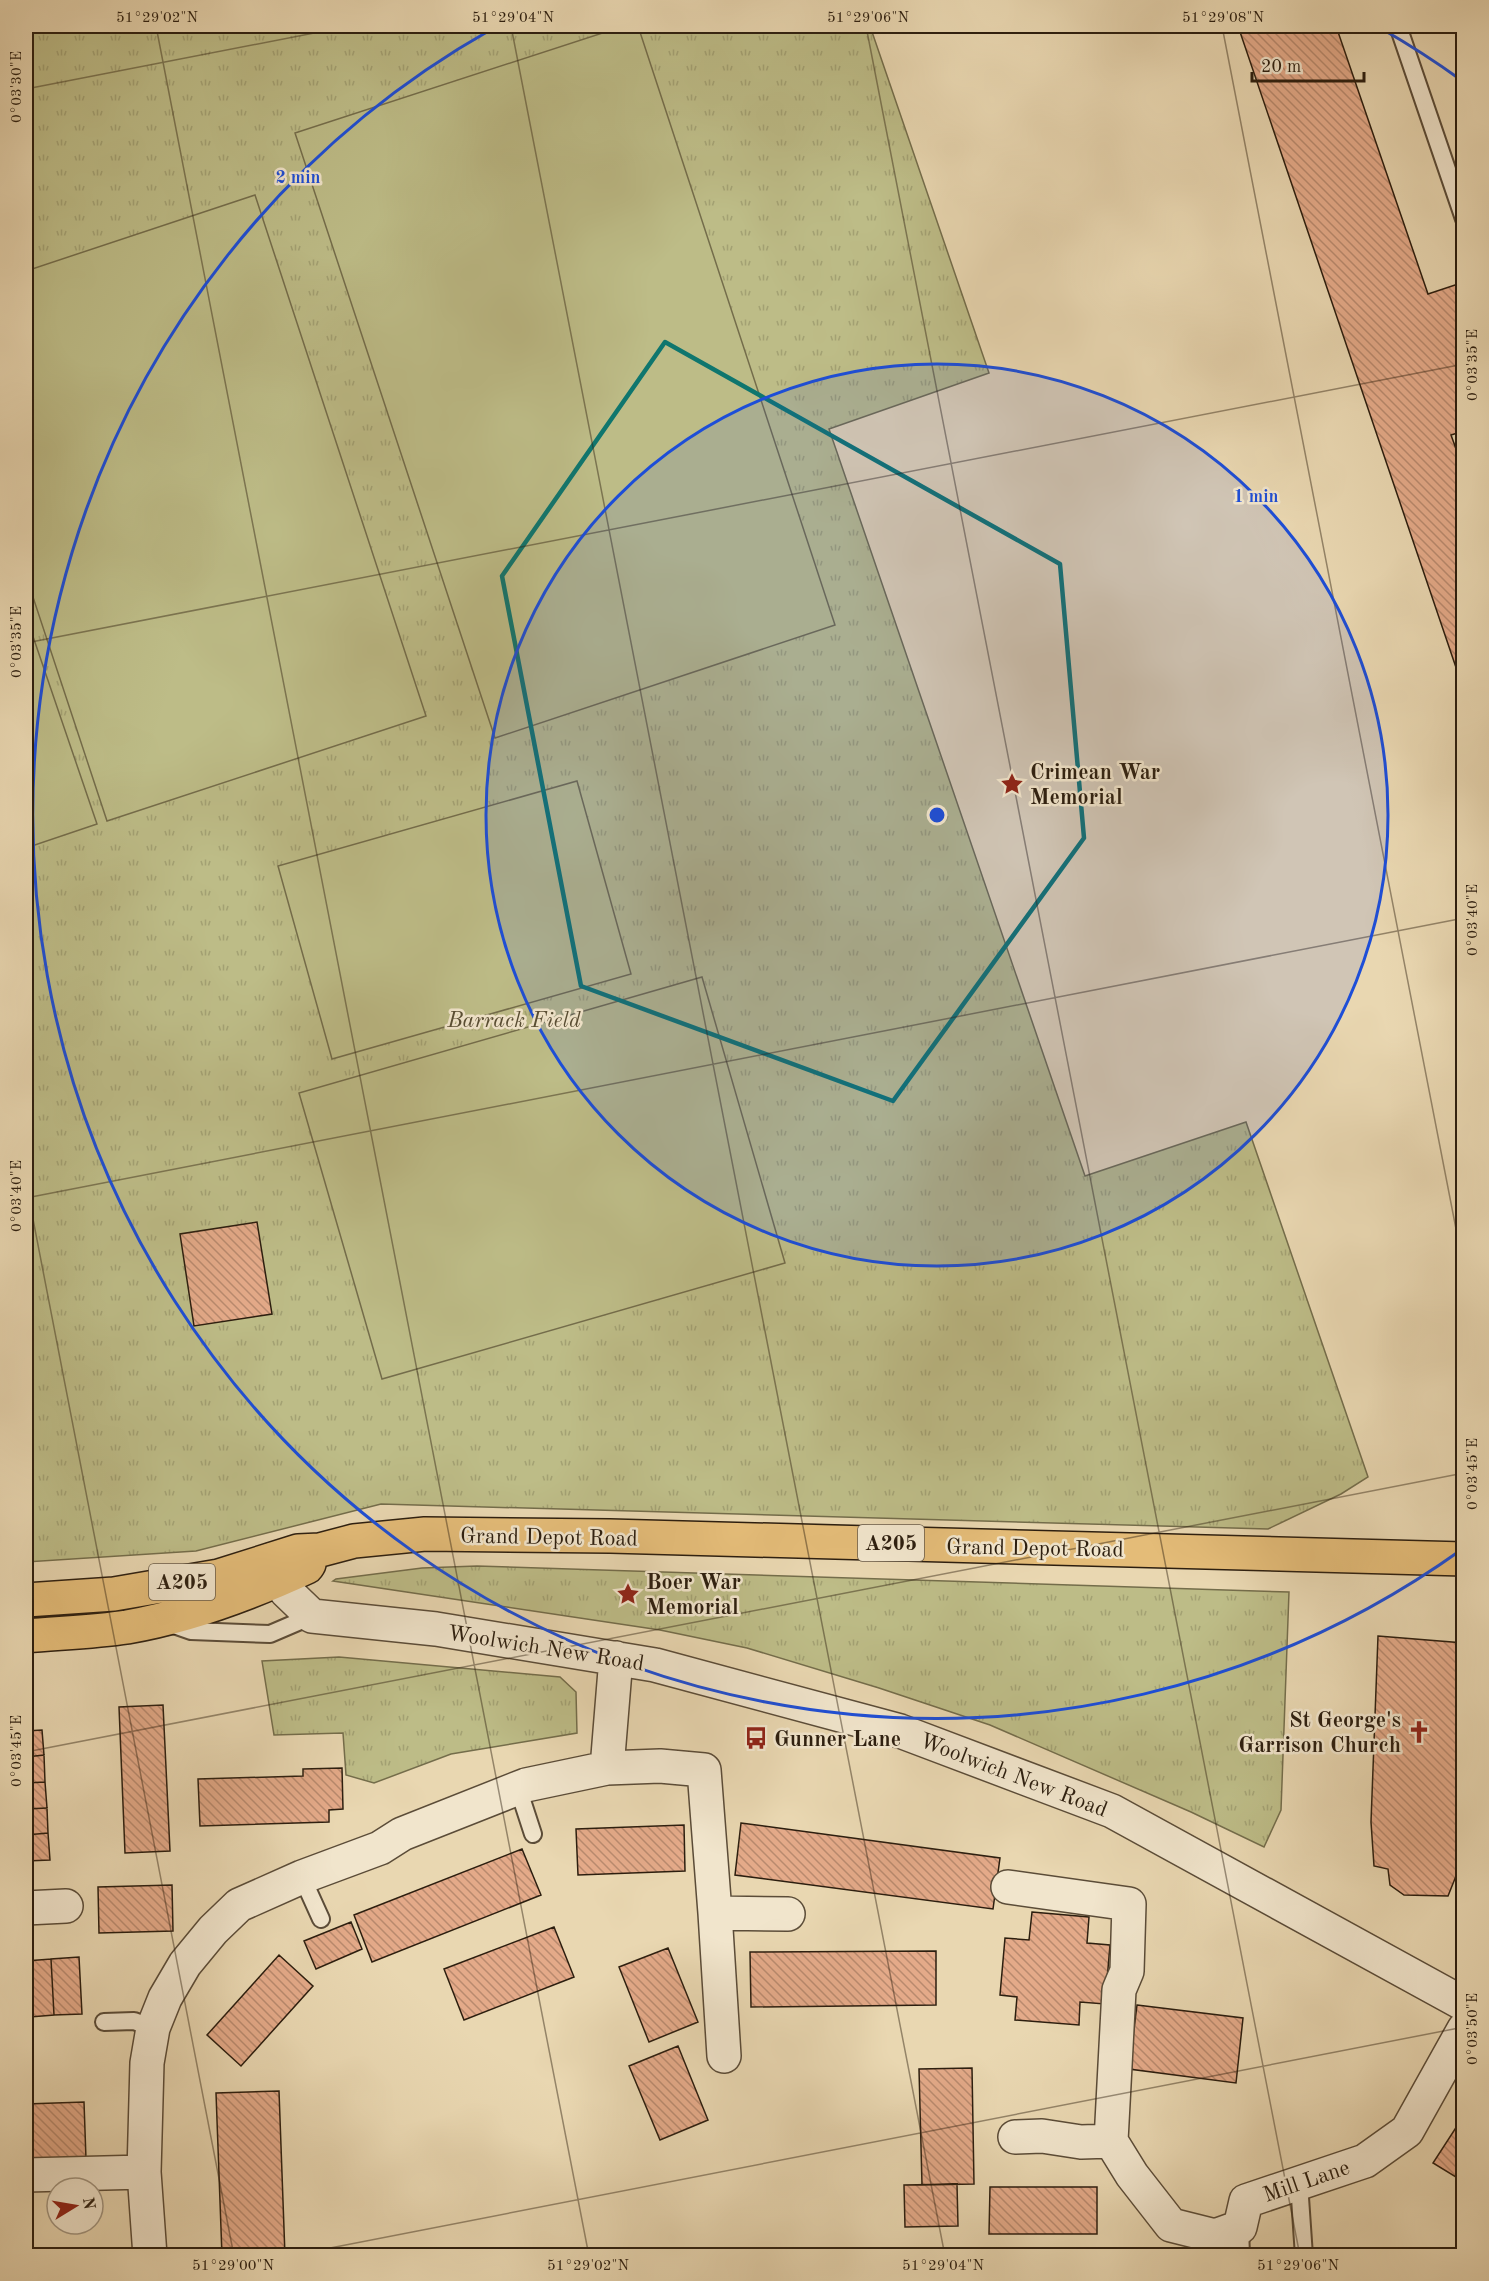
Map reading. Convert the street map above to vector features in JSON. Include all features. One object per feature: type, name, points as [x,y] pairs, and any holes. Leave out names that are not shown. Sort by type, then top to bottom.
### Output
[{"type":"highway","name":"Grand Depot Road","points":[[275,1570],[307,1567],[320,1550],[354,1541],[425,1534],[610,1536],[1464,1559]]},
{"type":"highway","name":"A205","points":[[26,1600],[114,1594],[219,1576],[275,1570]]},
{"type":"highway","name":"A205","points":[[26,1636],[124,1627],[161,1620],[235,1598],[275,1570]]},
{"type":"street","points":[[275,1570],[286,1591],[312,1616]]},
{"type":"street","name":"Woolwich New Road","points":[[312,1616],[436,1629],[655,1665],[900,1731],[1112,1811],[1464,2004]]},
{"type":"street","points":[[606,1768],[616,1658]]},
{"type":"street","points":[[150,2256],[144,2172],[147,2063],[153,2028],[165,1998],[185,1964],[213,1930],[239,1905],[302,1877],[380,1848],[402,1834],[518,1788],[606,1768],[660,1766],[704,1770],[724,2056]]},
{"type":"street","points":[[1008,1887],[1129,1904],[1128,1971],[1119,1990],[1111,2141],[1081,2142],[1042,2136],[1015,2136]]},
{"type":"street","points":[[26,1908],[66,1906]]},
{"type":"street","points":[[715,1913],[788,1914]]},
{"type":"street","name":"Mill Lane","points":[[1111,2141],[1132,2175],[1171,2225],[1240,2241],[1246,2201],[1365,2161],[1407,2131],[1464,2029]]},
{"type":"street","points":[[26,2175],[144,2172]]},
{"type":"lane","points":[[1398,26],[1464,219]]},
{"type":"lane","name":"Woolwich New Road","points":[[161,1620],[191,1631],[270,1634],[312,1616]]},
{"type":"lane","points":[[518,1788],[533,1834]]},
{"type":"lane","points":[[302,1877],[321,1919]]},
{"type":"lane","points":[[104,2022],[134,2020],[153,2028]]},
{"type":"lane","points":[[1299,2183],[1304,2256]]},
{"type":"highlighted area","points":[[665,342],[1060,564],[1084,838],[893,1101],[581,986],[502,576]]},
{"type":"green space","name":"Barrack Field","points":[[26,26],[870,26],[989,373],[829,429],[1085,1176],[1246,1122],[1368,1477],[1341,1494],[1268,1529],[381,1504],[196,1551],[26,1562]]},
{"type":"green space","points":[[624,26],[638,26],[835,625],[495,738],[295,133]]},
{"type":"green space","points":[[255,195],[426,716],[107,821],[26,576],[26,271]]},
{"type":"green space","points":[[26,616],[97,824],[26,848]]},
{"type":"green space","points":[[577,781],[631,974],[332,1059],[278,866]]},
{"type":"green space","points":[[702,977],[785,1263],[382,1379],[299,1093]]},
{"type":"green space","points":[[477,1566],[1289,1592],[1281,1810],[1264,1847],[1191,1812],[990,1725],[747,1648],[660,1630],[333,1581],[422,1568]]},
{"type":"green space","points":[[339,1657],[560,1677],[576,1692],[577,1733],[451,1754],[374,1783],[346,1775],[343,1733],[274,1735],[262,1661]]},
{"type":"building","points":[[1238,26],[1336,26],[1428,294],[1464,282],[1464,431],[1451,435],[1464,471],[1464,691]]},
{"type":"building","points":[[257,1222],[272,1314],[194,1326],[180,1234]]},
{"type":"building","name":"St George's Garrison Church","points":[[1378,1636],[1464,1643],[1464,1873],[1456,1876],[1448,1896],[1404,1895],[1390,1885],[1388,1869],[1374,1866],[1371,1822]]},
{"type":"building","points":[[163,1705],[170,1851],[125,1853],[119,1707]]},
{"type":"building","points":[[42,1730],[44,1755],[26,1757],[26,1731]]},
{"type":"building","points":[[44,1755],[45,1782],[26,1783],[26,1757]]},
{"type":"building","points":[[342,1768],[343,1809],[329,1810],[329,1822],[200,1826],[198,1779],[303,1776],[303,1769]]},
{"type":"building","points":[[45,1782],[47,1808],[26,1809],[26,1783]]},
{"type":"building","points":[[47,1808],[48,1833],[26,1835],[26,1809]]},
{"type":"building","points":[[741,1823],[1000,1858],[993,1909],[735,1875]]},
{"type":"building","points":[[684,1825],[685,1871],[578,1875],[576,1829]]},
{"type":"building","points":[[48,1833],[50,1860],[26,1861],[26,1835]]},
{"type":"building","points":[[522,1849],[541,1895],[372,1962],[354,1915]]},
{"type":"building","points":[[172,1885],[173,1931],[99,1933],[98,1887]]},
{"type":"building","points":[[1032,1912],[1089,1917],[1087,1943],[1110,1945],[1105,2004],[1080,2002],[1079,2025],[1015,2020],[1017,1997],[1000,1995],[1005,1938],[1029,1940]]},
{"type":"building","points":[[351,1922],[362,1949],[316,1969],[304,1941]]},
{"type":"building","points":[[554,1927],[574,1977],[464,2020],[444,1969]]},
{"type":"building","points":[[668,1948],[698,2022],[649,2042],[619,1967]]},
{"type":"building","points":[[936,1951],[936,2005],[751,2007],[750,1952]]},
{"type":"building","points":[[279,1955],[313,1986],[241,2066],[207,2035]]},
{"type":"building","points":[[79,1957],[82,2014],[54,2015],[51,1959]]},
{"type":"building","points":[[51,1959],[54,2015],[30,2017],[26,1961]]},
{"type":"building","points":[[26,1961],[30,2017],[26,2017]]},
{"type":"building","points":[[1137,2005],[1243,2018],[1236,2083],[1129,2069]]},
{"type":"building","points":[[678,2046],[708,2120],[660,2140],[629,2066]]},
{"type":"building","points":[[972,2068],[974,2184],[922,2185],[919,2069]]},
{"type":"building","points":[[279,2091],[285,2256],[222,2256],[216,2093]]},
{"type":"building","points":[[84,2102],[86,2159],[26,2161],[26,2104]]},
{"type":"building","points":[[1457,2126],[1464,2130],[1464,2182],[1433,2163]]},
{"type":"building","points":[[957,2184],[958,2226],[905,2227],[904,2185]]},
{"type":"building","points":[[990,2187],[1097,2187],[1097,2234],[989,2234]]},
{"type":"place","name":"Crimean War Memorial","points":[[1012,784]]},
{"type":"place","name":"Boer War Memorial","points":[[628,1594]]},
{"type":"place","name":"St George's Garrison Church","points":[[1419,1732]]},
{"type":"place","name":"Gunner Lane","points":[[756,1738]]}]
